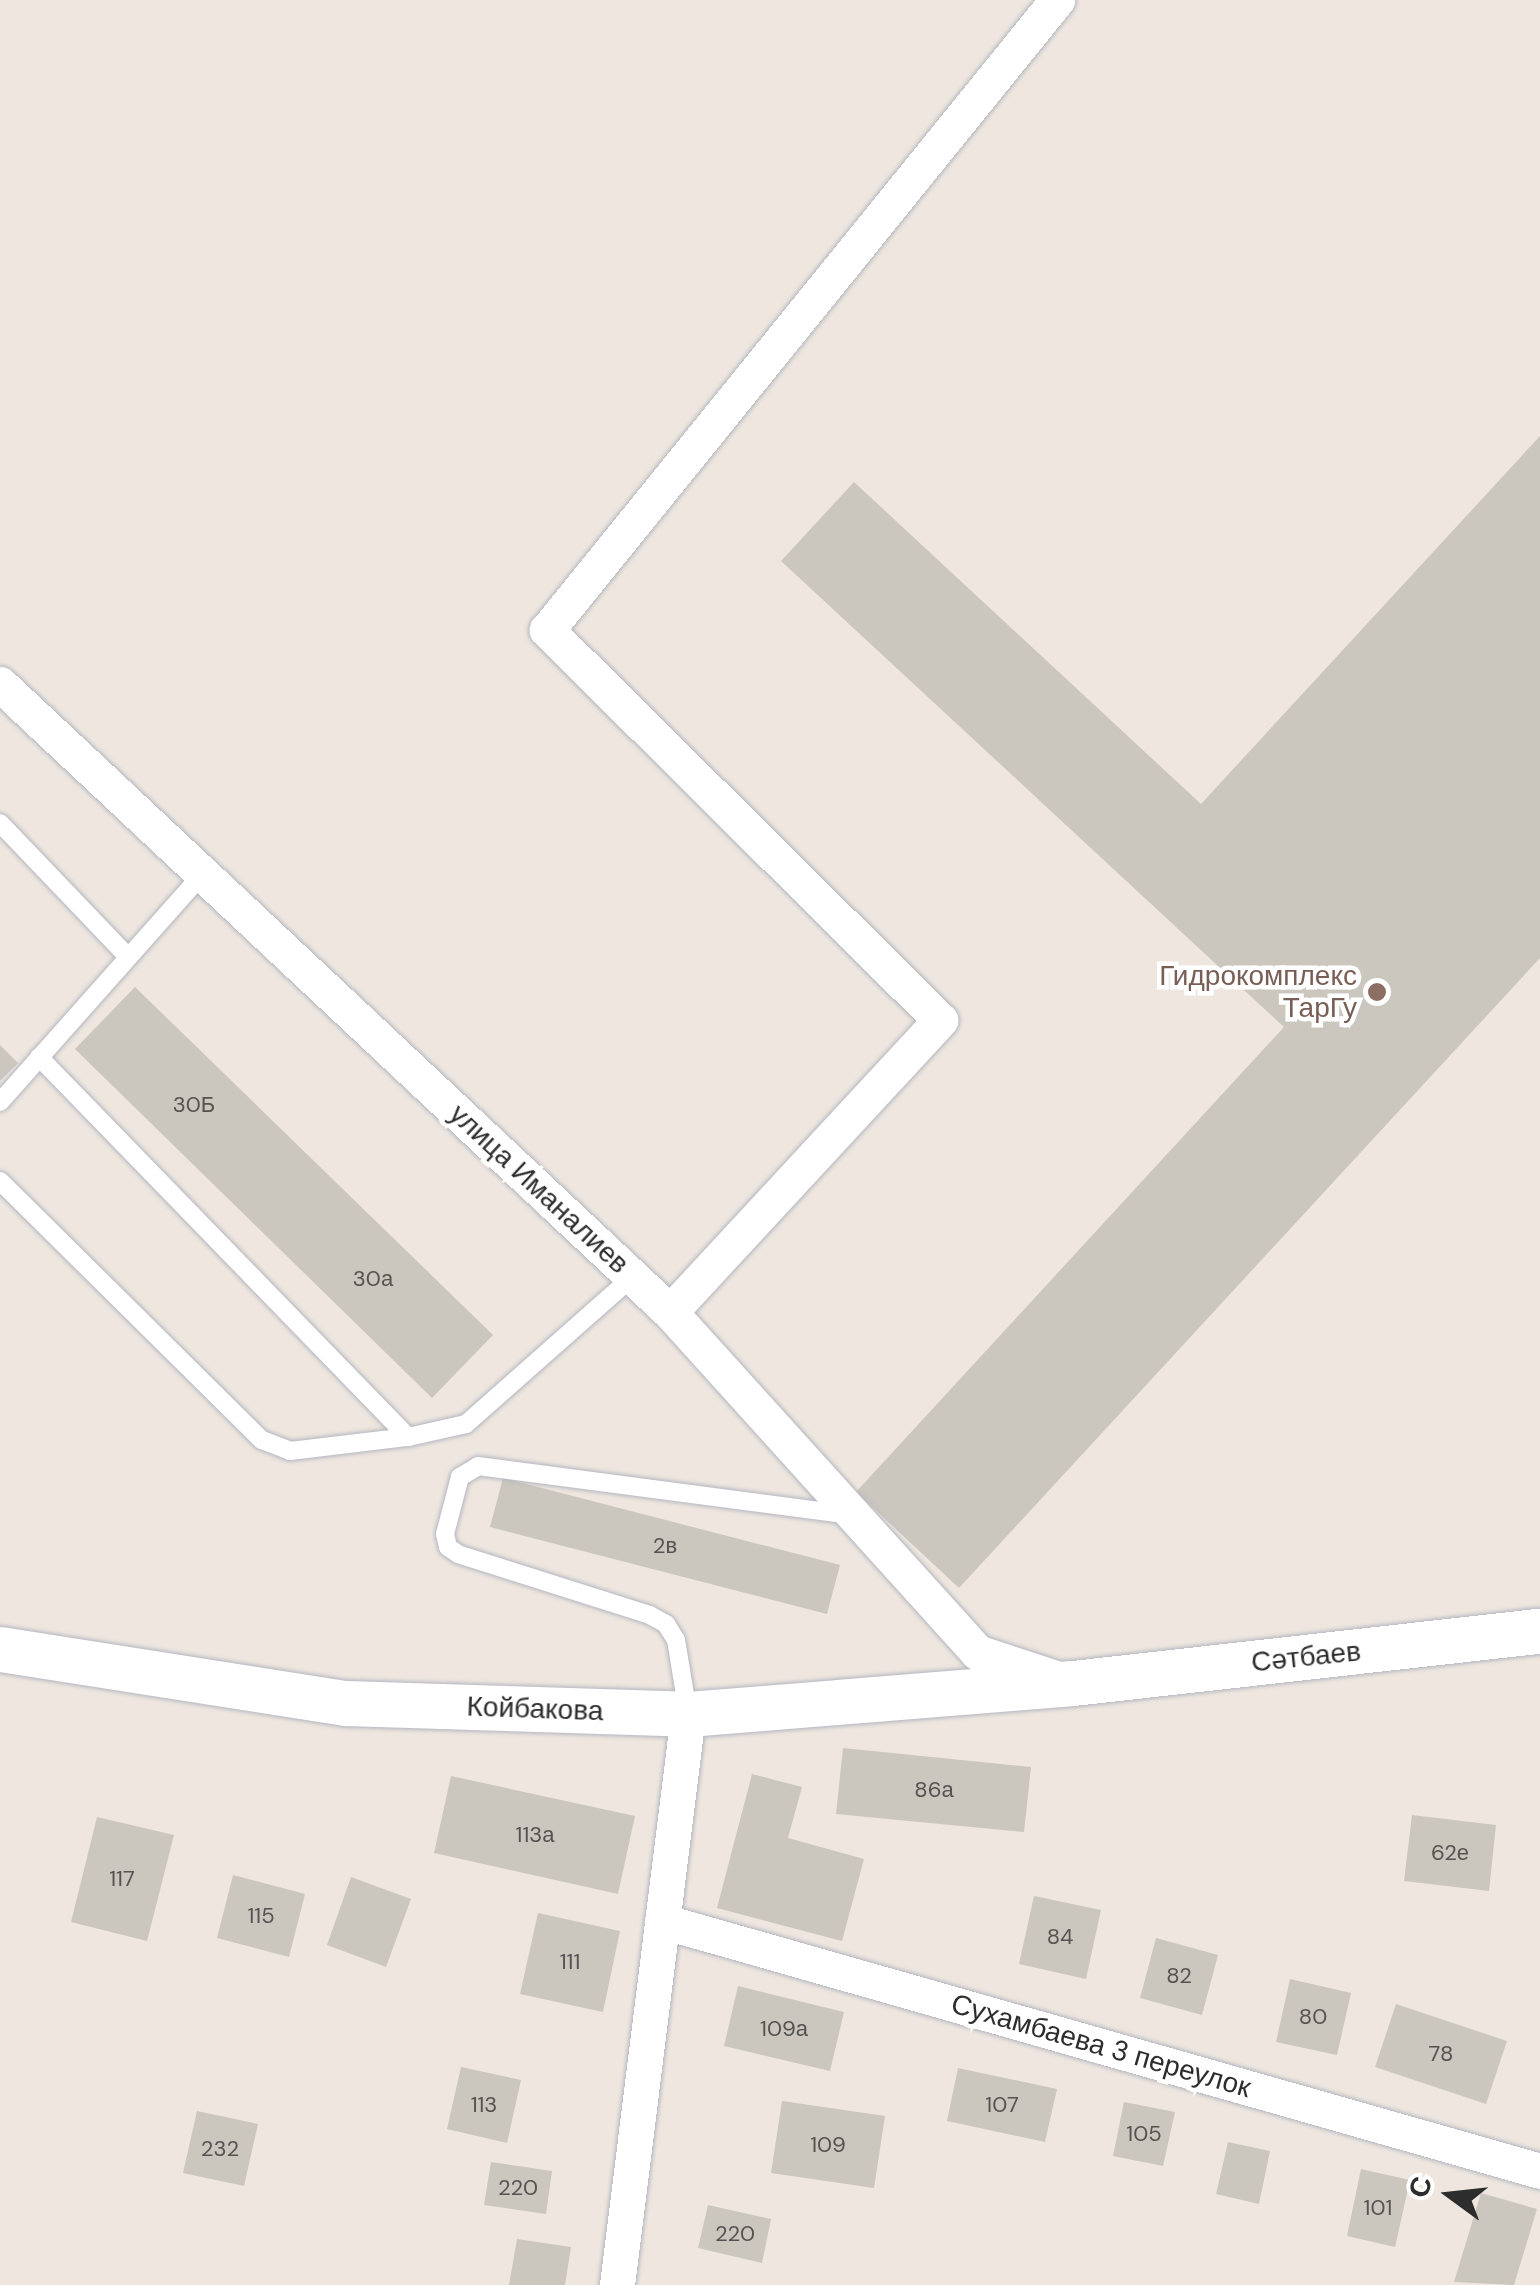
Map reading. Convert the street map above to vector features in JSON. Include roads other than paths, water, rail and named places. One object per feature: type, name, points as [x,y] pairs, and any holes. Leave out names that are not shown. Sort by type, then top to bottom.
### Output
[{"type":"street","points":[[670,1312],[940,1020],[547,630],[1057,0]]},
{"type":"street","name":"улица Иманалиев","points":[[0,684],[670,1312],[976,1652],[1073,1683]]},
{"type":"street","name":"Сәтбаев","points":[[1073,1683],[1540,1631]]},
{"type":"street","name":"Койбакова","points":[[0,1650],[346,1703],[688,1714],[1073,1683]]},
{"type":"street","points":[[617,2285],[688,1714]]},
{"type":"street","name":"Сухамбаева 3 переулок","points":[[662,1922],[1540,2171]]},
{"type":"lane","points":[[0,823],[126,955]]},
{"type":"lane","points":[[0,1102],[126,955],[203,873]]},
{"type":"lane","points":[[39,1058],[408,1437]]},
{"type":"lane","points":[[0,1181],[273,1448],[290,1451],[408,1437],[466,1424],[632,1276]]},
{"type":"lane","points":[[688,1714],[676,1640],[666,1624],[650,1615],[458,1554],[448,1546],[445,1534],[460,1477],[478,1466],[853,1515]]},
{"type":"place","name":"Гидрокомплекс ТарГу","points":[[1377,992]]}]
